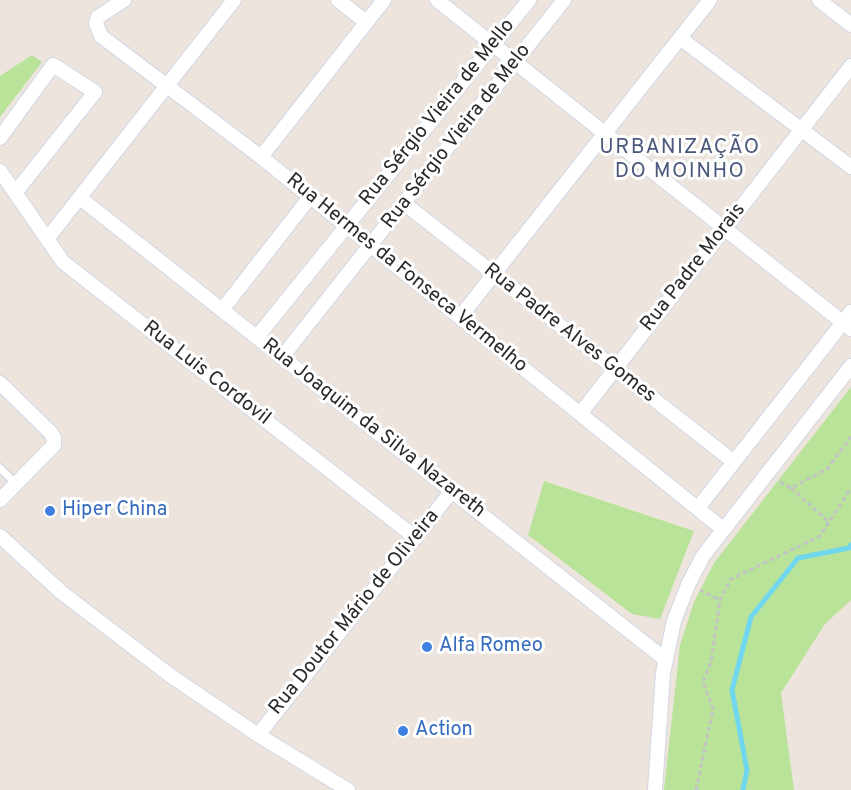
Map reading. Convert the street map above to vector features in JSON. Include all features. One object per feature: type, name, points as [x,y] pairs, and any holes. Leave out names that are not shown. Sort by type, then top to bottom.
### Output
[{"type":"street","name":"Rua Hermes da Fonseca Vermelho","points":[[124,0],[98,17],[96,23],[101,36],[261,157],[723,529]]},
{"type":"street","points":[[47,239],[234,0]]},
{"type":"street","points":[[338,0],[366,22]]},
{"type":"street","points":[[261,157],[384,0]]},
{"type":"street","points":[[437,0],[725,229],[848,321],[698,508]]},
{"type":"street","name":"Rua Sérgio Vieira de Mello","points":[[257,337],[529,0]]},
{"type":"street","name":"Rua Sérgio Vieira de Melo","points":[[282,357],[564,0]]},
{"type":"street","points":[[460,317],[710,0]]},
{"type":"street","points":[[819,0],[851,25]]},
{"type":"street","points":[[680,38],[851,167]]},
{"type":"street","points":[[0,138],[53,65],[95,92],[15,193]]},
{"type":"street","name":"Rua Padre Morais","points":[[580,414],[851,66]]},
{"type":"street","name":"Rua Luis Cordovil","points":[[0,171],[63,262],[416,538]]},
{"type":"street","points":[[222,310],[310,197]]},
{"type":"street","name":"Rua Joaquim da Silva Nazareth","points":[[80,198],[666,660]]},
{"type":"street","name":"Rua Padre Alves Gomes","points":[[405,204],[734,462]]},
{"type":"street","points":[[655,790],[663,673],[674,621],[688,585],[703,556],[723,529],[851,366]]},
{"type":"street","points":[[0,383],[54,438],[54,445],[0,500]]},
{"type":"street","name":"Rua Doutor Mário de Oliveira","points":[[258,735],[452,491]]},
{"type":"street","points":[[0,536],[61,592],[171,676],[258,735],[348,790]]},
{"type":"lane","points":[[0,468],[16,484]]},
{"type":"path","points":[[791,488],[827,469],[851,437]]},
{"type":"path","points":[[767,474],[791,488],[829,522]]},
{"type":"path","points":[[696,790],[713,709],[703,682],[711,662],[720,600],[731,579],[820,536],[851,488]]},
{"type":"path","points":[[688,585],[720,600]]},
{"type":"green space","points":[[32,55],[42,62],[0,117],[0,76]]},
{"type":"green space","points":[[851,387],[851,600],[825,624],[781,693],[794,790],[664,790],[680,645],[694,602],[714,563]]},
{"type":"green space","points":[[544,481],[694,531],[660,619],[632,614],[528,535]]},
{"type":"waterway","points":[[743,790],[747,770],[732,690],[751,617],[798,558],[849,548],[851,545]]},
{"type":"place","name":"Hiper China","points":[[50,511]]},
{"type":"place","name":"Alfa Romeo","points":[[427,647]]},
{"type":"place","name":"Action","points":[[403,731]]},
{"type":"district","name":"URBANIZAÇÃO DO MOINHO","points":[[680,161]]}]
